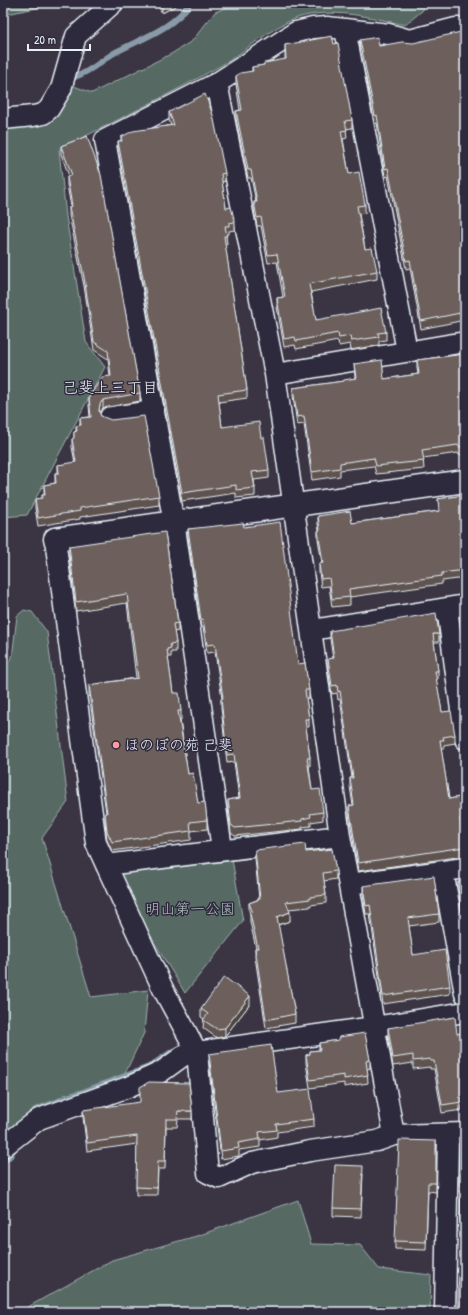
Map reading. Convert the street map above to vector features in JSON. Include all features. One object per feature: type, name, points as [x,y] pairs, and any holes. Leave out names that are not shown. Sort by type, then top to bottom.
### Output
[{"type":"street","points":[[3,119],[43,114],[49,109],[61,89],[76,36],[113,3]]},
{"type":"street","points":[[222,849],[174,522],[105,140],[217,83],[296,32],[313,28],[327,27],[389,34],[410,40],[456,28],[465,28]]},
{"type":"street","points":[[346,29],[407,351]]},
{"type":"street","points":[[217,83],[275,374],[295,505],[340,836],[394,1135]]},
{"type":"street","points":[[275,374],[465,342]]},
{"type":"street","points":[[110,417],[154,411]]},
{"type":"street","points":[[446,1312],[456,1199],[456,1133],[394,1135],[377,1141],[310,1151],[252,1163],[219,1178],[208,1173],[197,1052],[163,989],[96,843],[55,539],[465,481]]},
{"type":"street","points":[[312,630],[456,606],[465,739]]},
{"type":"street","points":[[106,865],[222,849],[340,836]]},
{"type":"street","points":[[349,884],[465,868]]},
{"type":"street","points":[[443,871],[465,994]]},
{"type":"street","points":[[3,1147],[39,1119],[128,1087],[161,1072],[183,1056],[197,1052],[374,1027],[465,1012]]},
{"type":"green space","points":[[3,3],[60,3],[7,14],[3,13]]},
{"type":"green space","points":[[239,3],[267,5],[268,3],[425,3],[423,10],[405,25],[365,16],[337,13],[310,15],[287,22],[200,77],[59,150],[66,216],[86,342],[105,367],[27,515],[3,517],[3,126],[36,122],[69,84],[92,93],[171,54],[192,41],[215,12]]},
{"type":"green space","points":[[3,581],[8,603],[9,647],[3,662]]},
{"type":"green space","points":[[24,610],[32,612],[47,632],[68,802],[42,838],[91,997],[148,990],[144,1033],[122,1080],[64,1095],[3,1133],[3,667],[12,658],[17,616]]},
{"type":"green space","name":"明山第一公園","points":[[231,854],[243,921],[185,993],[143,924],[117,876],[123,869]]},
{"type":"green space","points":[[298,1200],[311,1244],[360,1245],[379,1269],[431,1275],[430,1312],[19,1312],[112,1260],[200,1235]]},
{"type":"building","points":[[160,3],[167,3],[162,6]]},
{"type":"building","points":[[461,32],[465,54],[465,312],[421,321],[410,260],[406,261],[388,168],[385,169],[377,115],[375,116],[360,40],[378,37],[379,46],[402,42],[413,43]]},
{"type":"building","points":[[332,36],[334,44],[338,43],[352,120],[345,121],[347,130],[341,131],[349,174],[359,172],[365,205],[357,206],[365,249],[372,248],[377,271],[309,284],[316,320],[381,308],[386,332],[378,333],[379,337],[351,341],[350,336],[339,338],[338,333],[296,341],[295,337],[284,339],[277,298],[285,297],[277,254],[268,255],[261,217],[257,218],[254,202],[257,202],[251,170],[248,170],[236,111],[242,110],[236,76],[240,73],[253,71],[252,67],[286,59],[285,45]]},
{"type":"building","points":[[205,94],[213,115],[225,173],[221,174],[226,208],[231,207],[235,222],[229,223],[229,226],[225,226],[227,236],[224,236],[247,390],[218,394],[222,427],[259,422],[261,438],[264,437],[269,470],[252,472],[255,488],[236,490],[236,485],[182,493],[118,141],[122,141],[121,137],[133,131],[174,125],[169,112]]},
{"type":"building","points":[[87,136],[101,175],[140,393],[103,400],[100,404],[99,411],[101,416],[111,420],[144,416],[159,496],[80,508],[80,511],[38,518],[35,499],[42,498],[42,495],[45,495],[44,485],[56,483],[55,473],[59,473],[58,465],[76,462],[72,439],[74,438],[74,432],[77,431],[76,426],[81,425],[80,418],[91,417],[89,397],[102,377],[111,376],[108,351],[94,342],[84,277],[69,207],[72,206],[67,177],[72,175],[61,146]]},
{"type":"building","points":[[465,354],[465,446],[459,447],[458,445],[422,450],[424,461],[376,466],[374,458],[340,463],[340,468],[312,472],[304,416],[297,417],[293,388],[356,378],[354,364],[382,360],[384,379],[419,374],[417,360]]},
{"type":"building","points":[[465,495],[465,570],[442,573],[442,576],[349,589],[350,597],[332,599],[329,578],[321,579],[319,564],[323,563],[318,531],[320,530],[318,516],[350,511],[352,523],[440,511],[438,499]]},
{"type":"building","points":[[280,522],[298,664],[305,663],[309,690],[305,690],[309,719],[305,719],[310,758],[307,758],[312,790],[320,789],[323,812],[310,814],[311,817],[302,819],[302,821],[235,828],[231,825],[228,800],[240,798],[234,754],[227,755],[221,699],[223,698],[215,644],[207,645],[203,619],[201,620],[188,529],[243,523],[244,527]]},
{"type":"building","points":[[165,532],[178,623],[173,624],[176,643],[170,644],[171,648],[167,649],[173,693],[179,693],[181,711],[178,711],[188,774],[193,773],[198,803],[205,802],[207,820],[190,822],[191,831],[112,842],[107,831],[105,813],[107,813],[89,685],[138,678],[127,594],[76,602],[69,546]]},
{"type":"building","points":[[436,613],[439,634],[433,634],[438,671],[435,671],[442,712],[451,711],[455,735],[443,737],[444,740],[440,740],[449,799],[465,796],[465,818],[460,819],[464,847],[358,863],[349,806],[354,805],[350,778],[353,778],[340,691],[338,692],[337,685],[332,686],[328,659],[334,658],[330,631]]},
{"type":"building","points":[[305,844],[306,852],[332,849],[336,871],[323,873],[326,895],[286,902],[290,912],[277,917],[295,1014],[266,1020],[255,948],[258,948],[250,914],[253,913],[249,903],[260,899],[255,850]]},
{"type":"building","points":[[434,876],[439,914],[408,918],[413,955],[445,950],[450,986],[383,996],[370,905],[366,906],[363,886]]},
{"type":"building","points":[[465,881],[465,905],[462,905],[458,882]]},
{"type":"building","points":[[224,977],[250,996],[225,1028],[217,1029],[203,1020],[208,1014],[201,1009]]},
{"type":"building","points":[[455,1017],[457,1034],[465,1032],[465,1097],[461,1098],[462,1102],[442,1105],[434,1061],[430,1061],[430,1059],[413,1061],[413,1055],[393,1058],[388,1028]]},
{"type":"building","points":[[365,1033],[370,1060],[366,1061],[368,1075],[344,1079],[344,1075],[310,1080],[306,1055],[310,1054],[310,1051],[320,1050],[319,1043],[339,1040],[339,1037]]},
{"type":"building","points":[[271,1045],[278,1093],[310,1089],[314,1119],[276,1124],[277,1130],[259,1132],[260,1139],[238,1143],[239,1148],[221,1151],[209,1054]]},
{"type":"building","points":[[149,1082],[189,1083],[192,1111],[178,1111],[177,1119],[166,1119],[165,1161],[158,1161],[157,1188],[136,1187],[137,1136],[87,1143],[83,1110],[140,1102],[140,1087]]},
{"type":"building","points":[[465,1136],[465,1219],[460,1219],[462,1184],[459,1184],[459,1137]]},
{"type":"building","points":[[399,1140],[436,1141],[436,1183],[428,1183],[426,1242],[395,1241]]},
{"type":"building","points":[[335,1165],[363,1166],[361,1209],[333,1208]]},
{"type":"building","points":[[460,1266],[465,1266],[465,1312],[458,1312]]},
{"type":"waterway","points":[[75,77],[91,69],[114,53],[165,27],[175,20],[190,3]]},
{"type":"waterway","points":[[35,1110],[149,1067],[170,1053]]},
{"type":"waterway","points":[[3,1161],[10,1156],[15,1147]]},
{"type":"place","name":"ほのぼの苑 己斐","points":[[116,745]]},
{"type":"district","name":"己斐上三丁目","points":[[110,387]]}]
